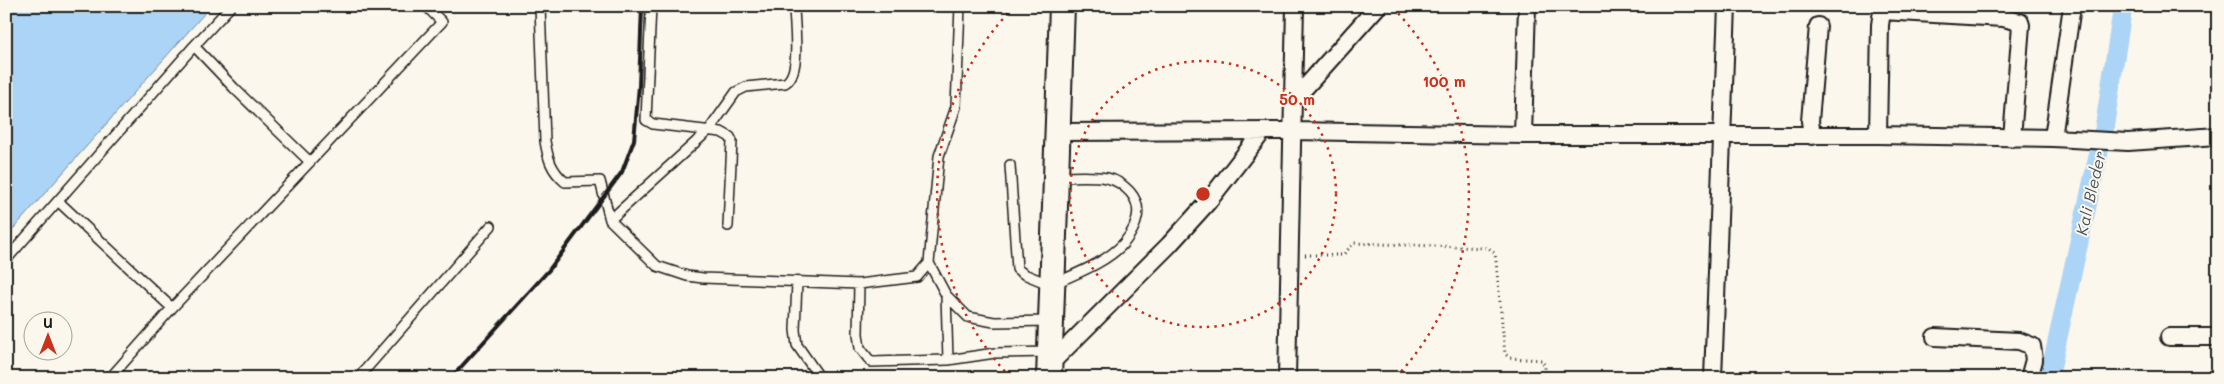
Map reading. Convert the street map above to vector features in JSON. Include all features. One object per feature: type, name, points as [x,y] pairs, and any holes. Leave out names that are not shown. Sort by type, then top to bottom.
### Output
[{"type":"main road","points":[[1049,365],[1062,6]]},
{"type":"street","points":[[1287,378],[1295,6]]},
{"type":"street","points":[[1293,101],[1378,6]]},
{"type":"street","points":[[1523,135],[1527,6]]},
{"type":"street","points":[[1713,378],[1727,6]]},
{"type":"street","points":[[2053,138],[2072,6]]},
{"type":"street","points":[[1878,136],[1882,9],[2003,18],[2020,22],[2012,138]]},
{"type":"street","points":[[1812,136],[1810,121],[1818,26]]},
{"type":"street","points":[[1049,365],[1169,245],[1207,203],[1264,131]]},
{"type":"street","points":[[1056,132],[1292,131],[1523,135],[1878,136],[2053,138],[2128,142],[2218,136]]},
{"type":"street","points":[[1934,337],[2019,341],[2032,346],[2034,360],[2030,378]]},
{"type":"street","points":[[2170,337],[2218,337]]},
{"type":"lane","points":[[6,260],[231,6]]},
{"type":"lane","points":[[110,378],[172,308],[442,22],[426,6]]},
{"type":"lane","points":[[540,6],[545,141],[549,162],[555,173],[564,182],[600,181],[610,220],[657,266],[671,272],[703,278],[859,284],[916,277],[929,263]]},
{"type":"lane","points":[[651,6],[646,120],[653,124],[721,132],[730,137],[732,141],[728,226]]},
{"type":"lane","points":[[610,220],[709,130],[732,97],[740,89],[784,84],[792,77],[795,67],[794,6]]},
{"type":"lane","points":[[960,6],[956,107],[939,156],[929,263],[946,295],[968,317],[994,322],[1050,321]]},
{"type":"lane","points":[[194,46],[310,162]]},
{"type":"lane","points":[[1010,165],[1016,269],[1051,285],[1104,258],[1123,243],[1134,226],[1138,210],[1137,200],[1132,194],[1122,184],[1109,178],[1090,176],[1055,177]]},
{"type":"lane","points":[[59,202],[172,308]]},
{"type":"lane","points":[[358,378],[491,226]]},
{"type":"lane","points":[[797,282],[795,330],[797,345],[820,378]]},
{"type":"lane","points":[[859,284],[858,334],[860,348],[871,362],[948,360],[995,353],[1049,365]]},
{"type":"lane","points":[[946,295],[948,360]]},
{"type":"path","points":[[1290,255],[1343,255],[1354,243],[1489,248],[1495,254],[1505,354],[1510,358],[1542,360],[1545,367],[1545,378]]},
{"type":"water","points":[[6,6],[211,6],[6,237]]},
{"type":"waterway","name":"Kali Bleder","points":[[2049,378],[2104,129],[2123,6]]},
{"type":"railway","points":[[451,378],[549,270],[622,172],[634,140],[639,86],[642,6]]}]
